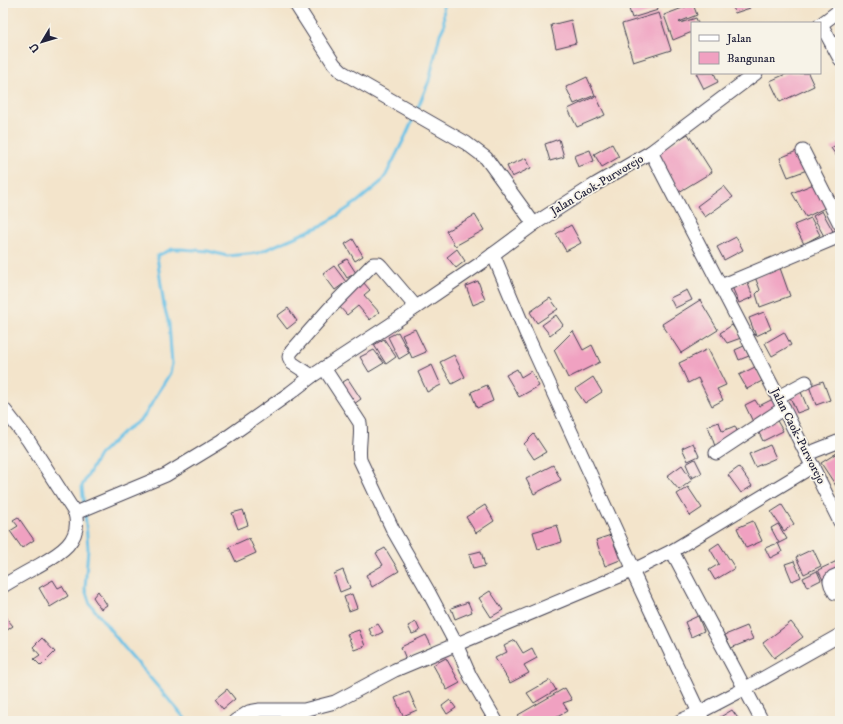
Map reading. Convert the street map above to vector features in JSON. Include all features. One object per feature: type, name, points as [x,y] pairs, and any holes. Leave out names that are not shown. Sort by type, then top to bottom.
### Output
[{"type":"street","points":[[294,3],[334,64],[342,72],[466,143],[486,158],[534,224]]},
{"type":"street","points":[[840,10],[821,24],[840,59]]},
{"type":"street","points":[[651,152],[755,74]]},
{"type":"street","points":[[803,151],[840,224]]},
{"type":"street","name":"Jalan Caok-Purworejo","points":[[78,512],[166,475],[222,442],[312,376],[416,307],[534,224],[596,184],[651,152],[781,403],[840,522]]},
{"type":"street","points":[[721,286],[840,236]]},
{"type":"street","points":[[493,254],[526,333],[633,571],[701,717]]},
{"type":"street","points":[[312,376],[292,363],[289,357],[291,352],[329,309],[373,264],[379,264],[381,266],[416,307]]},
{"type":"street","points":[[324,368],[360,423],[360,460],[393,530],[428,590],[456,644],[470,676],[496,721]]},
{"type":"street","points":[[716,453],[806,382]]},
{"type":"street","points":[[3,408],[28,440],[78,512],[73,537],[62,552],[3,586]]},
{"type":"street","points":[[807,454],[840,441]]},
{"type":"street","points":[[235,721],[249,712],[260,710],[304,710],[335,702],[395,670],[633,571],[672,551],[813,466]]},
{"type":"street","points":[[672,551],[746,688],[762,721]]},
{"type":"street","points":[[835,593],[830,581],[833,577],[840,574]]},
{"type":"street","points":[[680,721],[701,717],[746,688],[827,643],[840,634]]},
{"type":"building","points":[[627,3],[656,3],[658,10],[632,18]]},
{"type":"building","points":[[732,3],[748,3],[750,8],[735,13]]},
{"type":"building","points":[[693,4],[697,15],[679,22],[680,23],[696,18],[698,22],[691,22],[691,32],[673,40],[664,15]]},
{"type":"building","points":[[659,13],[671,50],[633,62],[622,24]]},
{"type":"building","points":[[571,20],[576,43],[556,48],[551,25]]},
{"type":"building","points":[[696,74],[714,74],[718,82],[704,89]]},
{"type":"building","points":[[786,74],[808,74],[814,86],[780,102],[770,81]]},
{"type":"building","points":[[587,77],[595,95],[574,104],[566,87]]},
{"type":"building","points":[[596,96],[605,115],[577,127],[568,109]]},
{"type":"building","points":[[688,134],[712,172],[679,192],[655,153]]},
{"type":"building","points":[[559,139],[564,157],[550,161],[545,144]]},
{"type":"building","points":[[840,143],[840,161],[831,148]]},
{"type":"building","points":[[612,144],[619,157],[602,167],[594,154]]},
{"type":"building","points":[[590,150],[594,161],[578,167],[574,156]]},
{"type":"building","points":[[799,150],[807,170],[788,177],[780,158]]},
{"type":"building","points":[[526,158],[531,168],[512,177],[507,166]]},
{"type":"building","points":[[816,183],[827,207],[806,217],[792,193]]},
{"type":"building","points":[[724,186],[733,197],[705,217],[697,206]]},
{"type":"building","points":[[822,211],[834,233],[825,238],[813,216]]},
{"type":"building","points":[[475,215],[484,230],[455,246],[446,231]]},
{"type":"building","points":[[811,218],[820,235],[804,244],[794,225]]},
{"type":"building","points":[[571,225],[581,243],[566,251],[556,234]]},
{"type":"building","points":[[736,237],[743,250],[724,260],[717,247]]},
{"type":"building","points":[[353,239],[363,256],[355,261],[345,244]]},
{"type":"building","points":[[457,249],[465,261],[456,268],[447,257]]},
{"type":"building","points":[[347,259],[356,273],[347,278],[338,264]]},
{"type":"building","points":[[334,266],[346,282],[335,290],[323,274]]},
{"type":"building","points":[[780,268],[790,296],[760,307],[756,294],[760,290],[755,277]]},
{"type":"building","points":[[478,281],[485,300],[473,305],[466,286]]},
{"type":"building","points":[[747,281],[753,297],[739,303],[732,287]]},
{"type":"building","points":[[363,282],[370,290],[364,295],[379,312],[370,320],[358,306],[347,315],[337,304]]},
{"type":"building","points":[[687,290],[692,300],[675,308],[670,298]]},
{"type":"building","points":[[550,298],[558,309],[537,323],[530,312]]},
{"type":"building","points":[[700,300],[718,330],[681,353],[662,324]]},
{"type":"building","points":[[288,308],[297,321],[287,329],[277,316]]},
{"type":"building","points":[[764,312],[771,329],[756,336],[749,318]]},
{"type":"building","points":[[556,315],[563,325],[550,335],[542,325]]},
{"type":"building","points":[[732,325],[741,338],[727,343],[720,333]]},
{"type":"building","points":[[415,329],[426,352],[412,358],[402,335]]},
{"type":"building","points":[[573,331],[583,350],[592,345],[600,362],[568,378],[554,350]]},
{"type":"building","points":[[398,332],[409,353],[399,359],[388,337]]},
{"type":"building","points":[[784,332],[791,345],[772,356],[765,343]]},
{"type":"building","points":[[384,339],[396,357],[386,364],[374,345]]},
{"type":"building","points":[[744,346],[749,356],[739,360],[735,350]]},
{"type":"building","points":[[708,349],[726,385],[717,389],[723,400],[712,406],[698,378],[688,383],[679,363]]},
{"type":"building","points":[[374,350],[384,363],[369,372],[360,357]]},
{"type":"building","points":[[454,355],[465,377],[452,384],[440,362]]},
{"type":"building","points":[[432,365],[441,385],[427,392],[418,372]]},
{"type":"building","points":[[755,367],[762,381],[747,389],[739,375]]},
{"type":"building","points":[[517,369],[521,377],[531,371],[539,386],[519,397],[506,375]]},
{"type":"building","points":[[593,377],[602,392],[585,403],[575,389]]},
{"type":"building","points":[[348,379],[361,399],[351,406],[338,385]]},
{"type":"building","points":[[823,381],[830,400],[816,405],[809,386]]},
{"type":"building","points":[[487,385],[493,401],[477,408],[471,392]]},
{"type":"building","points":[[801,392],[808,409],[797,413],[790,397]]},
{"type":"building","points":[[773,399],[779,412],[754,424],[745,405],[755,400],[759,406]]},
{"type":"building","points":[[776,419],[783,431],[763,441],[757,429]]},
{"type":"building","points":[[719,422],[722,431],[735,426],[740,438],[717,452],[708,426]]},
{"type":"building","points":[[534,434],[546,452],[534,459],[524,444]]},
{"type":"building","points":[[693,443],[699,456],[688,461],[682,448]]},
{"type":"building","points":[[770,445],[776,458],[755,467],[749,454]]},
{"type":"building","points":[[840,451],[840,492],[821,463]]},
{"type":"building","points":[[695,459],[702,473],[692,478],[686,464]]},
{"type":"building","points":[[553,465],[561,480],[534,494],[526,479]]},
{"type":"building","points":[[682,465],[692,480],[679,490],[667,476]]},
{"type":"building","points":[[739,467],[752,486],[741,493],[728,475]]},
{"type":"building","points":[[688,487],[702,508],[690,516],[677,494]]},
{"type":"building","points":[[485,505],[494,521],[476,533],[466,517]]},
{"type":"building","points":[[782,505],[794,524],[784,531],[771,512]]},
{"type":"building","points":[[243,510],[248,525],[238,529],[232,513]]},
{"type":"building","points":[[18,517],[34,540],[22,548],[10,531],[18,526],[13,520]]},
{"type":"building","points":[[753,521],[762,541],[746,548],[737,528]]},
{"type":"building","points":[[778,524],[787,539],[779,543],[771,528]]},
{"type":"building","points":[[557,525],[562,542],[538,549],[533,532]]},
{"type":"building","points":[[611,535],[620,560],[605,566],[596,540]]},
{"type":"building","points":[[249,538],[256,553],[236,562],[229,547]]},
{"type":"building","points":[[719,543],[735,568],[715,580],[709,570],[719,564],[710,549]]},
{"type":"building","points":[[778,543],[782,552],[770,558],[765,548]]},
{"type":"building","points":[[385,548],[399,571],[372,587],[366,575],[383,565],[376,553]]},
{"type":"building","points":[[813,549],[821,566],[804,574],[796,557]]},
{"type":"building","points":[[481,551],[485,566],[473,569],[469,554]]},
{"type":"building","points":[[794,561],[801,577],[792,581],[785,564]]},
{"type":"building","points":[[837,561],[840,567],[840,576],[825,584],[818,570]]},
{"type":"building","points":[[343,570],[350,588],[340,592],[334,574]]},
{"type":"building","points":[[817,571],[821,580],[807,587],[803,578]]},
{"type":"building","points":[[53,580],[58,588],[62,586],[68,596],[50,607],[39,588]]},
{"type":"building","points":[[98,591],[107,605],[101,609],[93,597]]},
{"type":"building","points":[[490,591],[503,610],[491,617],[479,598]]},
{"type":"building","points":[[352,594],[357,608],[349,611],[344,597]]},
{"type":"building","points":[[468,602],[472,612],[455,619],[451,608]]},
{"type":"building","points":[[3,614],[13,626],[3,633]]},
{"type":"building","points":[[698,616],[704,631],[691,637],[685,622]]},
{"type":"building","points":[[416,622],[420,631],[412,634],[408,626]]},
{"type":"building","points":[[791,622],[803,637],[774,658],[763,643]]},
{"type":"building","points":[[378,624],[383,632],[373,637],[369,629]]},
{"type":"building","points":[[747,626],[753,639],[731,648],[725,635]]},
{"type":"building","points":[[359,630],[365,646],[354,650],[347,634]]},
{"type":"building","points":[[426,635],[432,647],[406,659],[401,647]]},
{"type":"building","points":[[42,638],[55,652],[41,666],[34,659],[40,655],[33,647]]},
{"type":"building","points":[[515,640],[523,653],[532,648],[537,658],[524,665],[529,673],[510,683],[495,658],[507,652],[504,646]]},
{"type":"building","points":[[446,658],[460,683],[447,690],[433,665]]},
{"type":"building","points":[[550,680],[556,690],[534,703],[527,693]]},
{"type":"building","points":[[565,688],[572,700],[563,703],[568,711],[550,721],[522,721],[518,715]]},
{"type":"building","points":[[227,689],[235,699],[223,709],[215,699]]},
{"type":"building","points":[[409,692],[417,710],[403,716],[395,698]]},
{"type":"building","points":[[450,700],[456,708],[447,714],[442,706]]},
{"type":"building","points":[[732,710],[740,721],[718,721],[717,719]]},
{"type":"waterway","points":[[417,110],[429,81],[440,34],[444,26],[443,3]]},
{"type":"waterway","points":[[84,506],[82,486],[99,455],[123,432],[145,415],[170,373],[172,364],[169,324],[164,306],[157,256],[172,249],[208,251],[227,256],[258,253],[325,224],[357,202],[381,182],[386,175],[414,117]]},
{"type":"waterway","points":[[85,512],[88,548],[85,589],[90,604],[123,646],[187,721]]}]
